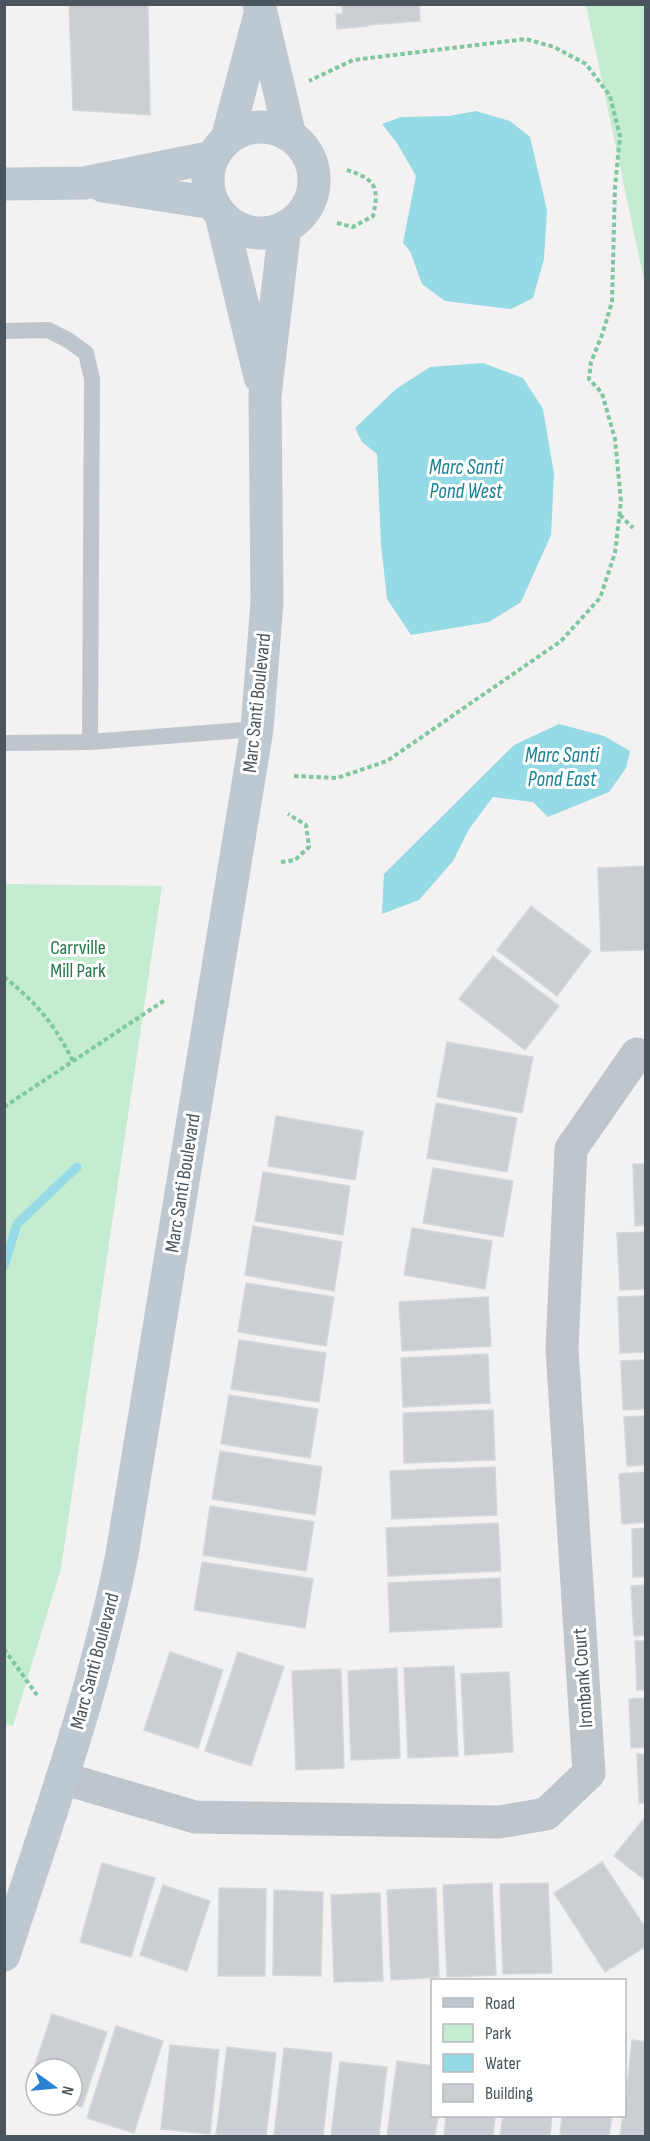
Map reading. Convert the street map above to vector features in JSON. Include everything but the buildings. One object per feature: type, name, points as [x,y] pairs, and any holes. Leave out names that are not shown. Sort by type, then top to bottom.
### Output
[{"type":"street","points":[[260,9],[290,136]]},
{"type":"street","points":[[84,183],[220,148],[242,130],[258,127],[275,129],[290,136],[303,148],[312,165],[314,183],[310,201],[300,216],[285,227],[272,232],[244,231],[231,224],[217,209],[208,188],[208,172],[220,148],[260,9]]},
{"type":"street","points":[[4,184],[84,183],[217,209]]},
{"type":"street","name":"Marc Santi Boulevard","points":[[217,209],[265,396]]},
{"type":"street","name":"Marc Santi Boulevard","points":[[4,1955],[62,1778],[109,1620],[122,1554],[257,729],[267,602],[265,396],[285,227]]},
{"type":"street","name":"Ironbank Court","points":[[62,1778],[195,1817],[500,1822],[546,1814],[589,1773],[562,1349],[571,1149],[637,1054]]},
{"type":"lane","points":[[4,331],[48,330],[68,340],[86,353],[92,379],[90,742]]},
{"type":"lane","points":[[4,743],[90,742],[257,729]]},
{"type":"path","points":[[294,776],[337,778],[387,761],[501,685],[561,641],[600,598],[615,553],[621,501],[615,439],[602,393],[589,379],[591,362],[612,302],[615,186],[620,136],[610,96],[586,64],[554,47],[526,39],[353,60],[306,83]]},
{"type":"path","points":[[336,223],[353,227],[373,216],[377,198],[373,184],[364,175],[347,170]]},
{"type":"path","points":[[620,515],[633,528]]},
{"type":"path","points":[[280,862],[296,860],[309,847],[306,825],[288,814]]},
{"type":"path","points":[[4,977],[29,997],[57,1030],[73,1061]]},
{"type":"path","points":[[4,1107],[165,1000]]},
{"type":"path","points":[[4,1649],[37,1695]]},
{"type":"green space","points":[[586,5],[645,5],[645,285],[587,10]]},
{"type":"green space","name":"Carrville Mill Park","points":[[5,884],[162,886],[61,1568],[13,1726],[4,1724]]},
{"type":"water","points":[[476,111],[510,121],[530,137],[547,210],[544,259],[533,298],[511,309],[445,301],[422,284],[410,251],[403,243],[416,176],[397,143],[382,124],[401,117],[449,116]]},
{"type":"water","name":"Marc Santi Pond West","points":[[483,363],[523,378],[543,409],[554,474],[551,535],[521,602],[489,622],[411,635],[387,599],[381,544],[377,454],[362,442],[355,428],[396,389],[430,367]]},
{"type":"water","name":"Marc Santi Pond East","points":[[559,724],[604,736],[630,751],[626,768],[609,792],[548,817],[533,802],[493,797],[469,829],[453,861],[419,900],[382,914],[384,874],[514,745]]},
{"type":"waterway","points":[[4,1266],[17,1224],[77,1167]]}]
